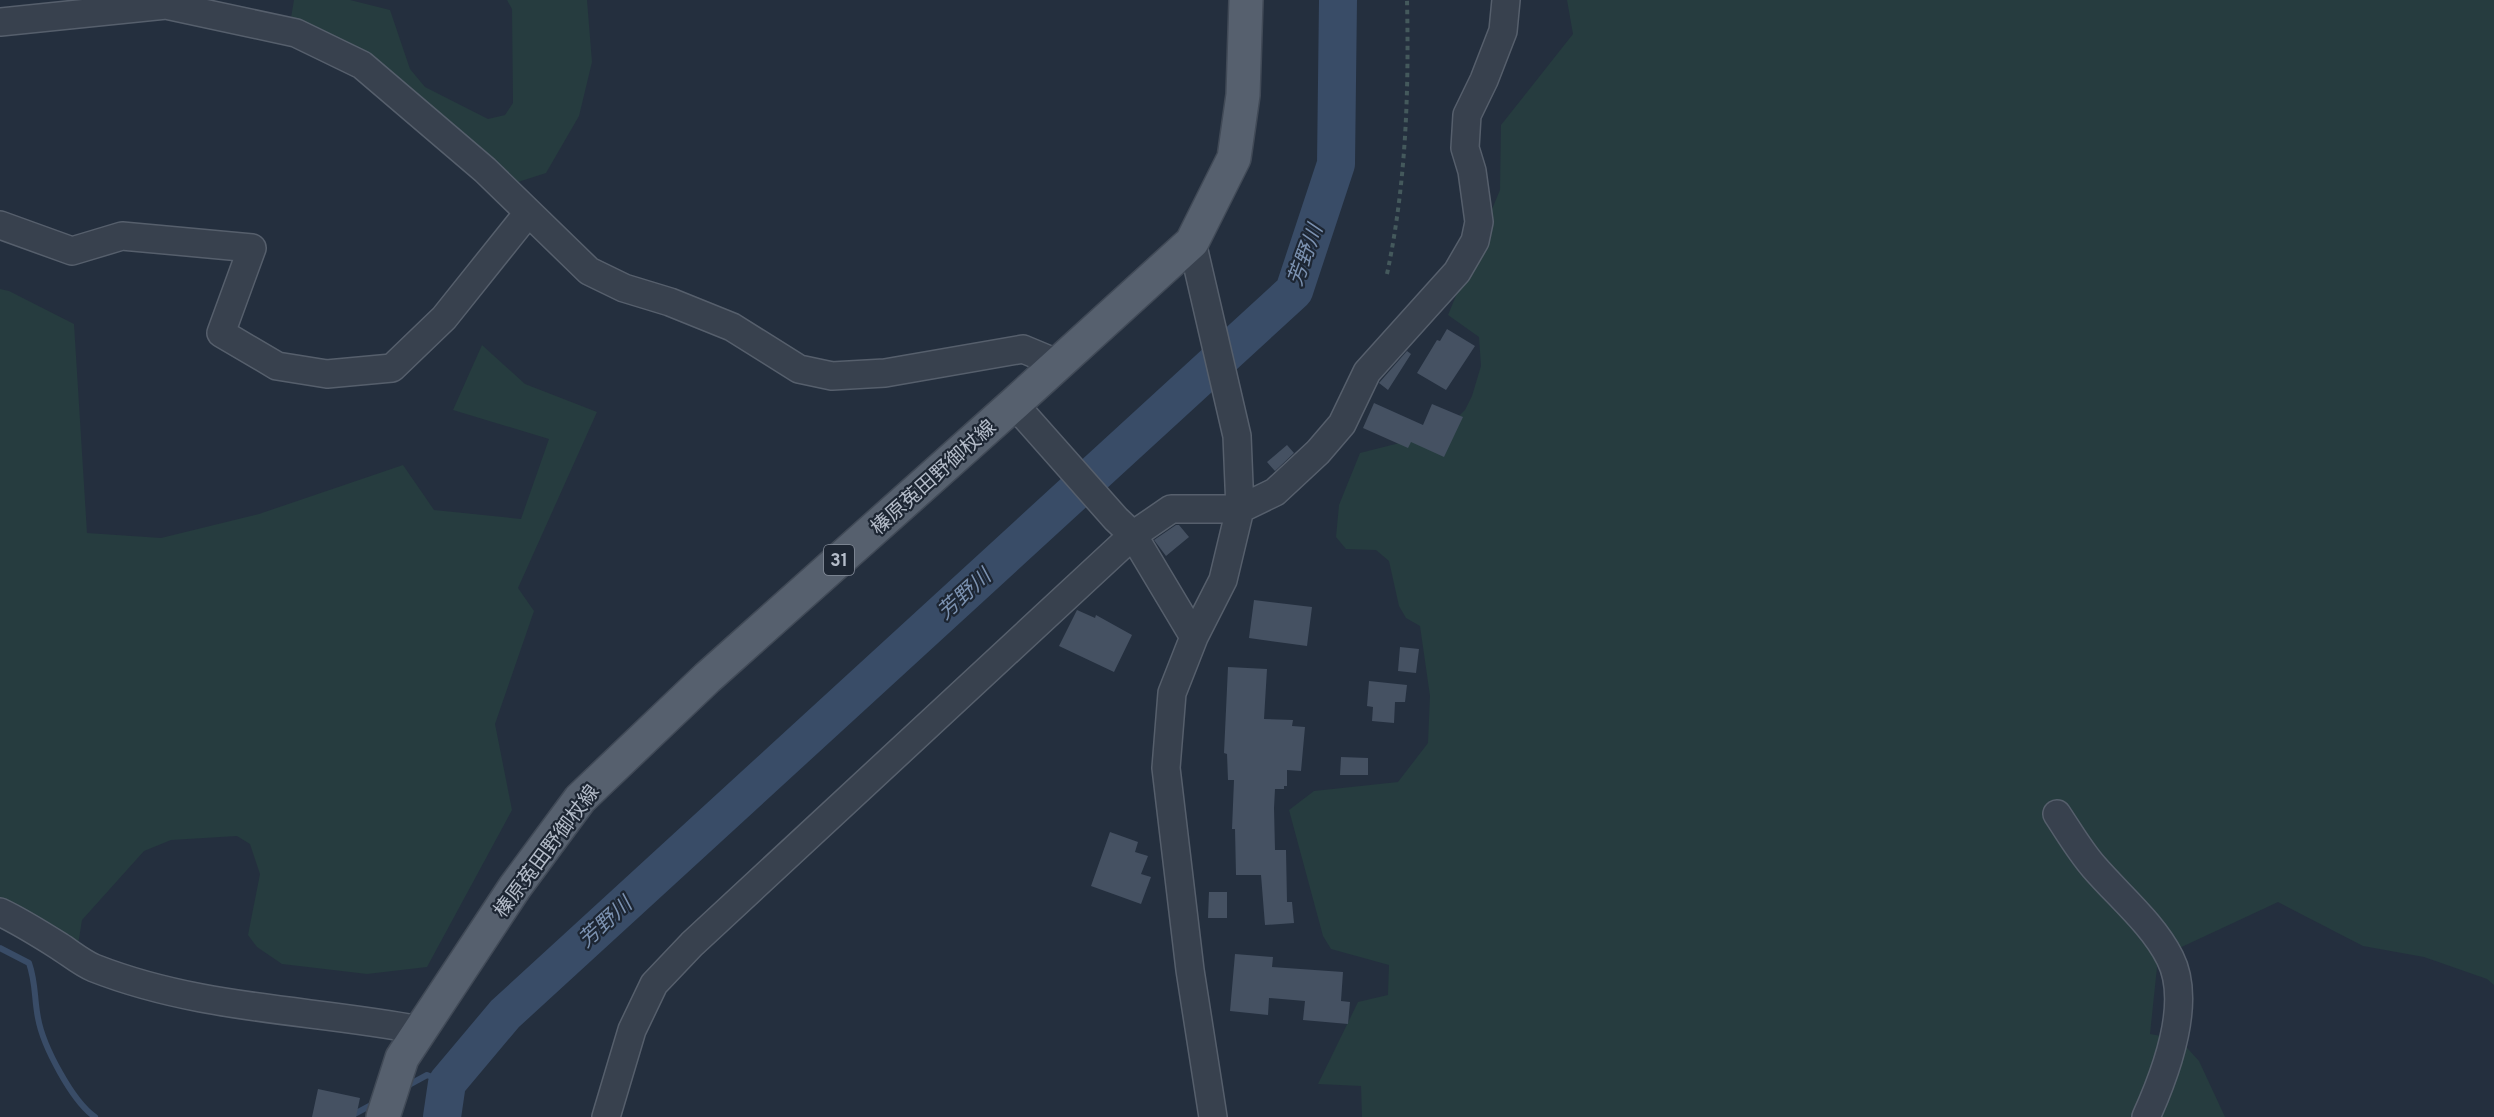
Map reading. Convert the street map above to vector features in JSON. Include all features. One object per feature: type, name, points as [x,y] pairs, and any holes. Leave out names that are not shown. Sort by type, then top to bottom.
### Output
[{"type":"main road","name":"榛原菟田野御杖線","points":[[383,1117],[402,1058],[515,887],[580,799],[706,678],[1020,410],[1059,364],[1194,249],[1234,158],[1243,95],[1246,0]]},
{"type":"street","points":[[606,1117],[632,1030],[654,984],[692,944],[1124,527],[1170,508],[1240,509],[1275,492],[1318,452],[1342,424],[1366,372],[1457,272],[1474,241],[1479,222],[1472,171],[1465,148],[1467,115],[1484,80],[1503,31],[1506,0]]},
{"type":"street","points":[[0,22],[166,5],[296,33],[362,65],[485,170],[589,271],[624,288],[670,302],[732,327],[799,369],[832,376],[885,373],[1023,349],[1059,364]]},
{"type":"street","points":[[0,225],[72,251],[122,236],[252,248],[221,333],[277,366],[327,374],[392,368],[444,318],[528,213]]},
{"type":"street","points":[[1194,249],[1237,436],[1240,509],[1223,580],[1194,637],[1172,693],[1166,768],[1190,970],[1213,1117]]},
{"type":"street","points":[[1020,410],[1124,527],[1194,637]]},
{"type":"street","points":[[2057,814],[2092,864],[2158,939],[2171,960],[2178,987],[2176,1024],[2158,1091],[2146,1117]]},
{"type":"street","points":[[0,912],[26,925],[92,967],[191,997],[420,1030]]},
{"type":"path","points":[[1387,274],[1398,223],[1408,93],[1407,0]]},
{"type":"green space","points":[[294,0],[350,0],[390,10],[410,69],[425,87],[488,119],[505,115],[513,103],[512,9],[507,0],[587,0],[592,62],[579,116],[546,173],[515,183],[362,53],[291,18]]},
{"type":"green space","points":[[1567,0],[2494,0],[2494,985],[2487,979],[2424,957],[2363,946],[2278,902],[2158,958],[2150,1034],[2179,1039],[2199,1061],[2225,1117],[1362,1117],[1361,1086],[1318,1084],[1358,1002],[1388,995],[1389,965],[1331,949],[1323,936],[1289,810],[1314,791],[1398,782],[1428,743],[1430,696],[1420,626],[1406,618],[1399,606],[1389,561],[1376,550],[1346,549],[1336,537],[1339,505],[1360,453],[1443,432],[1465,410],[1472,396],[1481,366],[1479,337],[1448,315],[1500,190],[1501,125],[1573,34]]},
{"type":"green space","points":[[0,289],[9,291],[74,324],[87,533],[161,538],[259,514],[403,465],[434,510],[521,519],[549,439],[453,410],[482,345],[525,384],[597,412],[518,588],[534,611],[495,724],[512,810],[427,967],[367,974],[282,964],[257,947],[248,935],[260,874],[250,844],[237,836],[171,840],[144,851],[82,920],[78,945],[0,908]]},
{"type":"building","points":[[1447,329],[1475,346],[1446,390],[1417,373],[1437,340],[1440,341]]},
{"type":"building","points":[[1407,351],[1411,354],[1388,390],[1379,383]]},
{"type":"building","points":[[1374,403],[1423,425],[1432,404],[1463,417],[1444,457],[1411,442],[1408,448],[1363,428]]},
{"type":"building","points":[[1287,445],[1294,453],[1275,471],[1267,462]]},
{"type":"building","points":[[1179,525],[1189,537],[1166,556],[1154,540]]},
{"type":"building","points":[[1254,600],[1312,607],[1307,646],[1249,638]]},
{"type":"building","points":[[1077,610],[1095,618],[1096,615],[1132,635],[1114,672],[1059,646]]},
{"type":"building","points":[[1400,647],[1419,649],[1416,673],[1398,671]]},
{"type":"building","points":[[1228,667],[1267,669],[1264,719],[1293,720],[1292,726],[1305,727],[1301,771],[1287,770],[1287,786],[1284,786],[1284,789],[1275,789],[1275,850],[1286,850],[1287,902],[1292,902],[1294,923],[1265,925],[1261,875],[1236,875],[1235,829],[1232,829],[1234,780],[1228,780],[1227,754],[1224,753]]},
{"type":"building","points":[[1369,681],[1407,685],[1405,702],[1395,702],[1394,723],[1372,721],[1373,707],[1367,706]]},
{"type":"building","points":[[1341,757],[1368,758],[1368,775],[1340,775]]},
{"type":"building","points":[[1110,832],[1138,842],[1135,852],[1148,856],[1141,874],[1151,877],[1141,904],[1091,886]]},
{"type":"building","points":[[1209,892],[1227,892],[1227,918],[1208,918]]},
{"type":"building","points":[[1235,954],[1273,957],[1272,967],[1343,972],[1341,1001],[1350,1002],[1348,1024],[1303,1020],[1305,1001],[1269,998],[1268,1015],[1230,1011]]},
{"type":"building","points":[[318,1089],[360,1098],[356,1117],[312,1117]]},
{"type":"waterway","name":"芳野川","points":[[442,1117],[447,1083],[505,1014],[1294,291],[1336,164],[1338,0]]},
{"type":"waterway","points":[[0,948],[29,963],[38,1018],[46,1043],[68,1086],[95,1117]]},
{"type":"waterway","points":[[405,1087],[427,1075],[447,1083]]},
{"type":"waterway","points":[[349,1117],[375,1103]]}]
